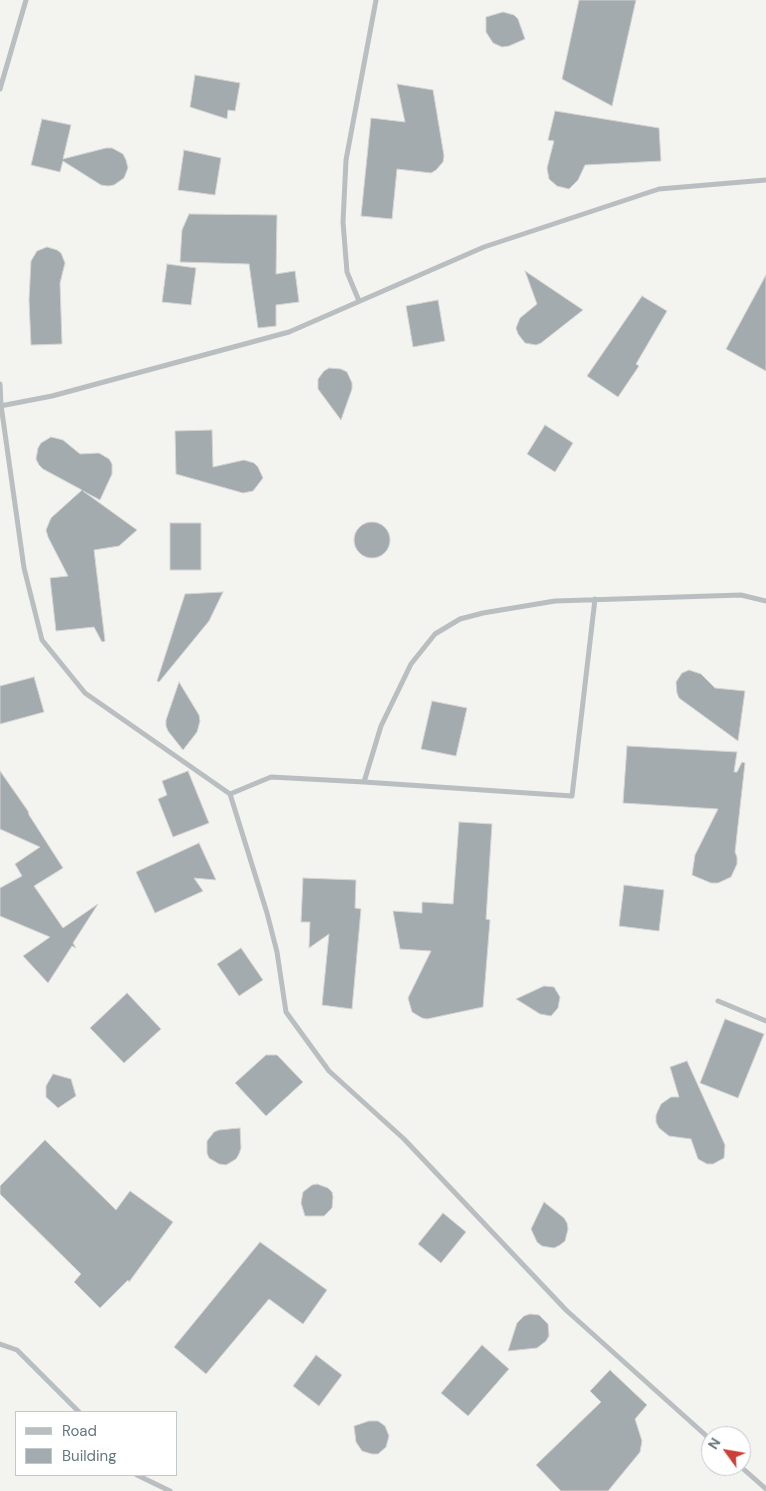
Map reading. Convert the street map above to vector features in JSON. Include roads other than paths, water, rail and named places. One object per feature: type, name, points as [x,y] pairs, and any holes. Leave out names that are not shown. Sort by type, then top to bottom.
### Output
[{"type":"street","points":[[0,89],[26,0]]},
{"type":"street","points":[[359,301],[347,272],[343,222],[346,160],[376,0]]},
{"type":"street","points":[[1,406],[52,396],[289,332],[484,247],[659,189],[766,180]]},
{"type":"street","points":[[0,384],[1,406],[24,568],[42,640],[85,693],[230,794],[272,932],[286,1012],[329,1070],[404,1139],[566,1310],[701,1431]]},
{"type":"street","points":[[364,782],[381,726],[411,664],[434,634],[460,619],[483,613],[554,601],[740,595],[766,601]]},
{"type":"street","points":[[230,794],[271,777],[572,796],[595,599]]},
{"type":"street","points":[[718,1000],[766,1021]]},
{"type":"street","points":[[0,1344],[17,1350],[78,1411]]},
{"type":"street","points":[[139,1476],[170,1491]]},
{"type":"street","points":[[751,1476],[766,1489]]}]
